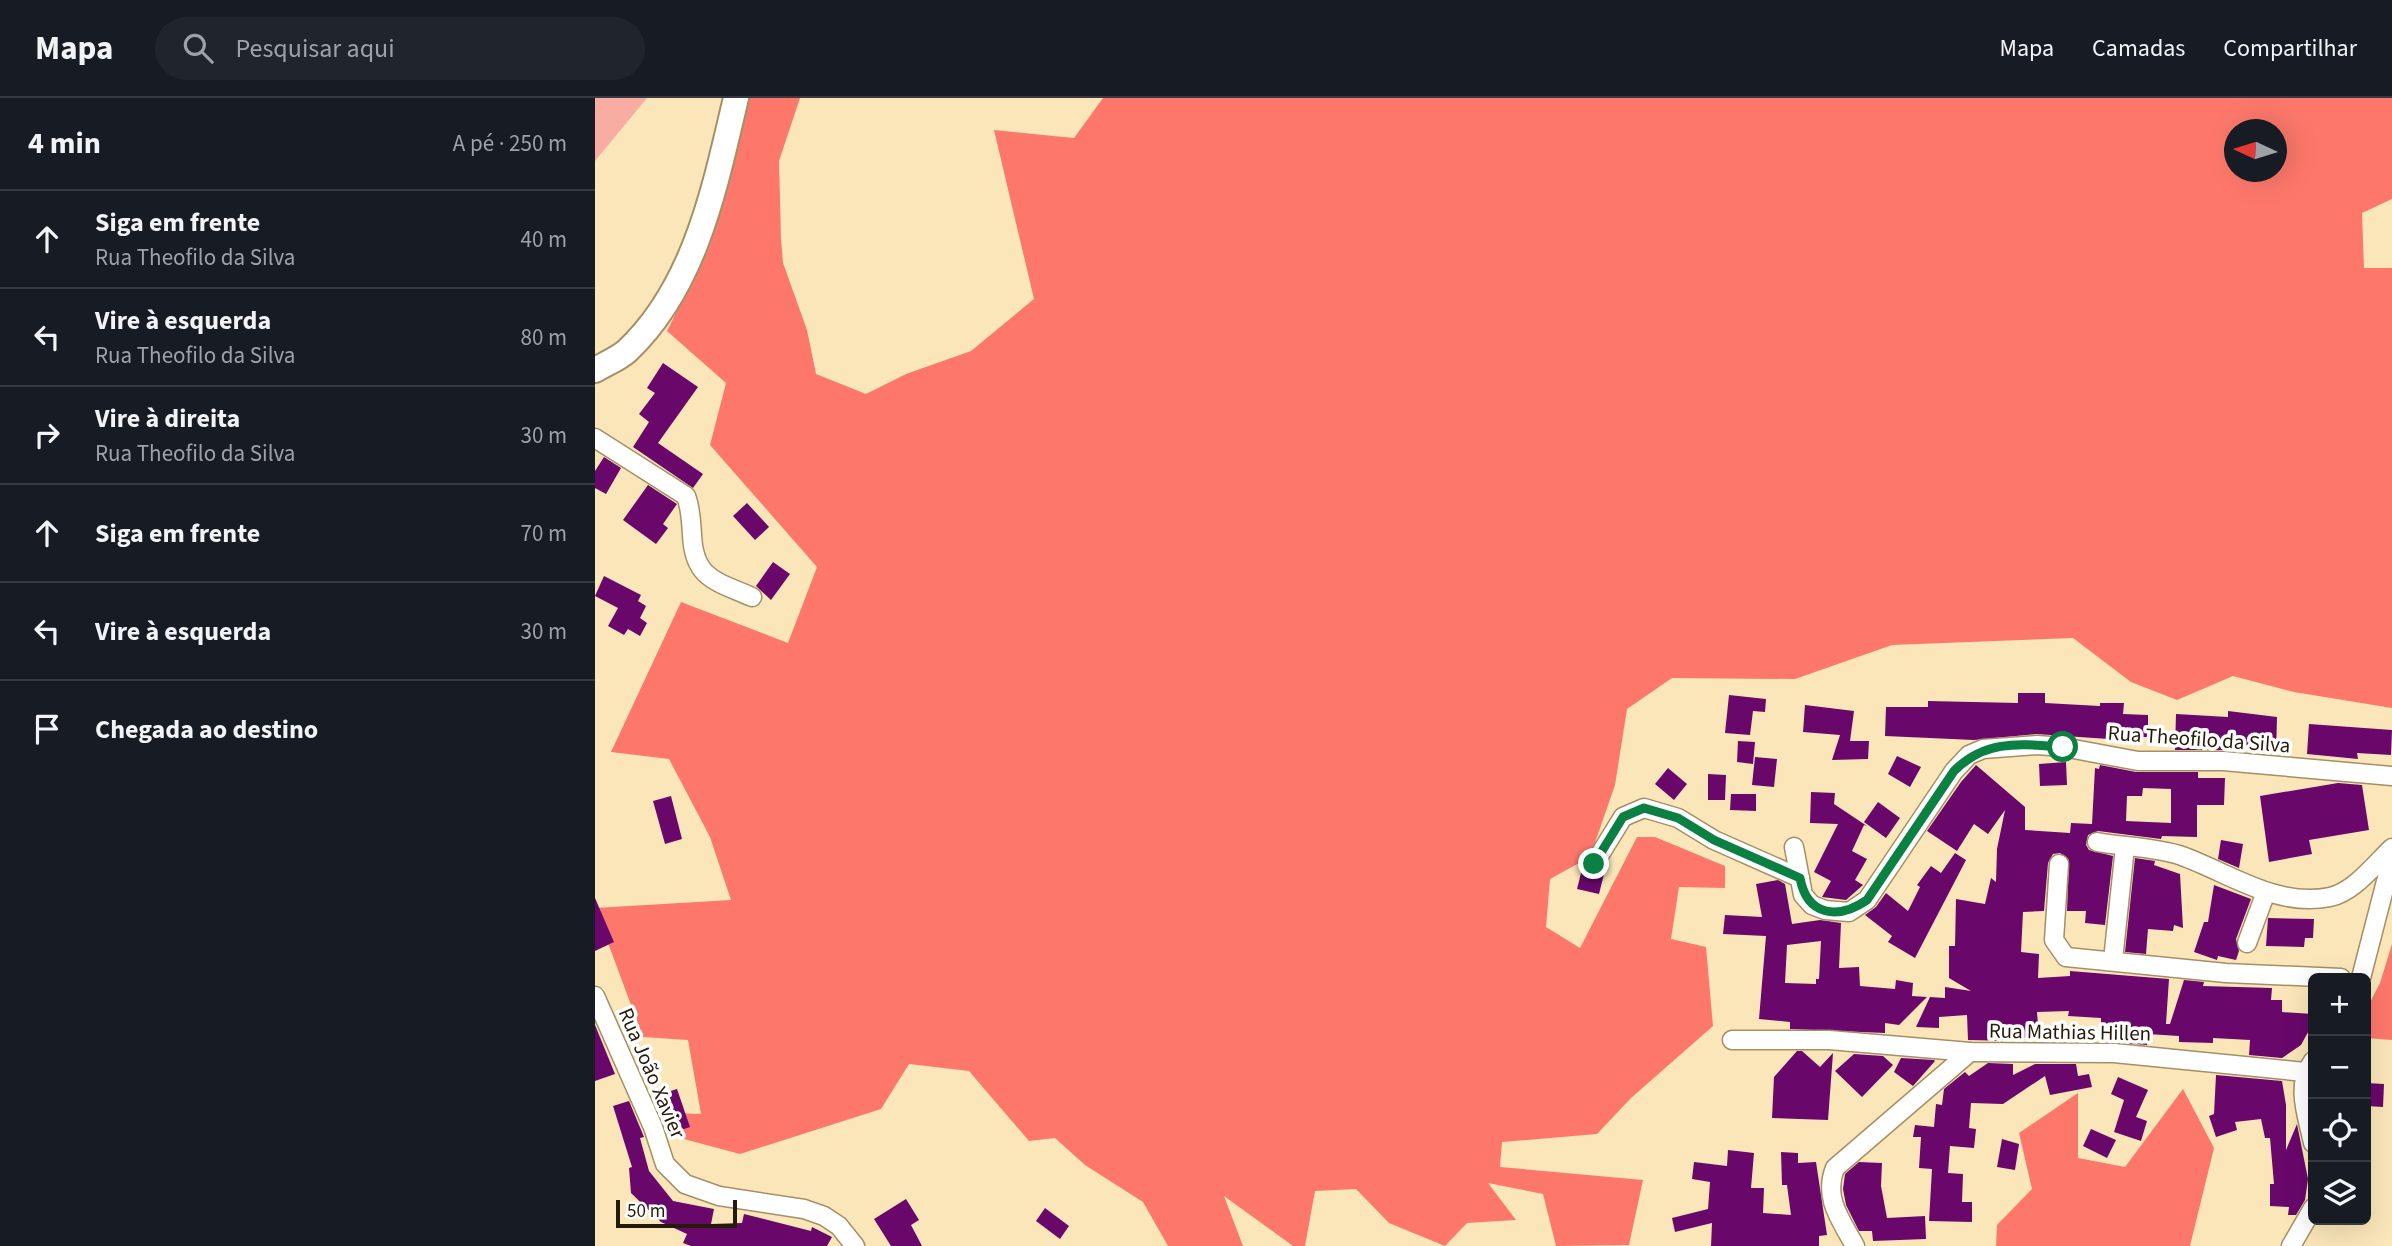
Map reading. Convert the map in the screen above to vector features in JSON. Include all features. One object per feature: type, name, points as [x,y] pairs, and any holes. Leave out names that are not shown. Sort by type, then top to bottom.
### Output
[{"type":"street","points":[[595,370],[625,353],[669,299],[693,251],[715,188],[736,98]]},
{"type":"street","points":[[595,438],[686,496],[690,512],[692,553],[699,568],[708,577],[752,597]]},
{"type":"street","name":"Rua Theofilo da Silva","points":[[1794,847],[1803,895],[1812,905],[1825,910],[1849,912],[1867,900],[1954,771],[1969,755],[1983,748],[2050,746],[2138,761],[2223,761],[2392,776]]},
{"type":"street","points":[[1594,864],[1623,817],[1644,808],[1678,818],[1714,840],[1800,878]]},
{"type":"street","points":[[2097,842],[2179,855],[2266,892],[2290,897],[2331,897],[2359,881],[2392,848]]},
{"type":"street","points":[[2113,960],[2125,847]]},
{"type":"street","points":[[2362,973],[2392,858]]},
{"type":"street","points":[[2059,864],[2054,940],[2066,957],[2226,973],[2308,977]]},
{"type":"street","points":[[2247,943],[2266,892]]},
{"type":"street","name":"Rua João Xavier","points":[[595,996],[653,1127],[665,1164],[685,1184],[719,1196],[804,1209],[824,1216],[839,1226],[855,1246]]},
{"type":"street","points":[[1732,1040],[1829,1040],[1970,1052]]},
{"type":"street","name":"Rua Mathias Hillen","points":[[1855,1246],[1829,1195],[1835,1168],[1970,1052],[2114,1053],[2308,1067]]},
{"type":"street","points":[[2308,1070],[2302,1087],[2308,1118]]},
{"type":"street","points":[[2291,1246],[2308,1217]]},
{"type":"shaded area","points":[[595,98],[647,98],[595,161]]},
{"type":"shaded area","points":[[746,98],[800,98],[779,161],[783,263],[807,330],[816,374],[866,394],[906,374],[971,351],[1034,299],[994,130],[1074,138],[1103,98],[2392,98],[2392,199],[2362,213],[2364,268],[2392,268],[2392,708],[2294,692],[2233,676],[2177,700],[2131,682],[2073,638],[1892,645],[1795,679],[1672,678],[1627,709],[1615,785],[1590,857],[1550,879],[1546,927],[1580,948],[1637,837],[1655,837],[1725,866],[1725,888],[1679,887],[1671,939],[1706,947],[1713,1026],[1631,1098],[1597,1134],[1502,1142],[1500,1167],[1643,1180],[1629,1245],[1556,1246],[1543,1194],[1488,1183],[1516,1220],[1467,1223],[1445,1246],[1389,1223],[1356,1189],[1315,1191],[1305,1246],[1293,1246],[1224,1196],[1243,1246],[1168,1246],[1143,1202],[1085,1165],[1055,1138],[1029,1141],[969,1071],[909,1064],[881,1109],[740,1154],[684,1139],[673,1113],[701,1114],[688,1040],[643,1037],[595,908],[731,900],[710,837],[669,759],[611,752],[681,602],[788,643],[817,567],[710,445],[726,383],[667,331],[710,245]]},
{"type":"shaded area","points":[[2392,944],[2392,1040],[2371,1038],[2371,1000],[2380,983]]},
{"type":"shaded area","points":[[2183,1089],[2214,1148],[2190,1246],[1996,1246],[1997,1225],[2032,1189],[2019,1133],[2078,1093],[2078,1158],[2125,1167]]},
{"type":"building","points":[[663,363],[698,387],[658,443],[703,474],[693,488],[633,447],[649,422],[639,414],[655,393],[647,388]]},
{"type":"building","points":[[604,457],[621,468],[606,494],[595,488],[595,471]]},
{"type":"building","points":[[648,485],[677,504],[663,524],[668,528],[656,544],[623,520]]},
{"type":"building","points":[[747,503],[769,527],[755,540],[733,516]]},
{"type":"building","points":[[773,562],[790,574],[771,600],[756,586]]},
{"type":"building","points":[[604,576],[641,595],[638,601],[646,606],[640,618],[647,623],[640,636],[628,629],[624,635],[608,626],[618,608],[595,596]]},
{"type":"building","points":[[2018,693],[2045,693],[2045,703],[2100,706],[2100,703],[2124,703],[2123,714],[2148,715],[2148,737],[2123,737],[2123,740],[2036,734],[1974,740],[1885,736],[1886,707],[1928,707],[1928,701],[2018,703]]},
{"type":"building","points":[[1729,695],[1766,699],[1765,712],[1753,711],[1750,735],[1725,733]]},
{"type":"building","points":[[1805,705],[1854,711],[1850,741],[1869,741],[1868,759],[1832,760],[1840,735],[1803,732]]},
{"type":"building","points":[[2228,711],[2277,717],[2276,754],[2256,752],[2256,746],[2223,744],[2223,750],[2175,750],[2176,714],[2228,717]]},
{"type":"building","points":[[2309,724],[2392,730],[2391,755],[2357,753],[2358,759],[2307,754]]},
{"type":"building","points":[[1738,741],[1755,742],[1753,764],[1737,762]]},
{"type":"building","points":[[1897,756],[1921,767],[1910,787],[1888,774]]},
{"type":"building","points":[[1755,757],[1777,759],[1774,787],[1752,785]]},
{"type":"building","points":[[2066,762],[2067,785],[2040,786],[2039,764]]},
{"type":"building","points":[[1976,765],[2025,807],[2025,830],[2070,833],[2071,823],[2092,824],[2095,768],[2099,769],[2100,765],[2136,772],[2198,772],[2198,778],[2225,778],[2224,805],[2197,805],[2197,837],[2162,836],[2161,839],[2098,831],[2088,835],[2086,845],[2089,850],[2113,856],[2105,925],[2085,923],[2086,911],[2067,911],[2069,860],[2060,853],[2053,854],[2048,863],[2044,911],[2023,912],[2021,952],[2039,954],[2038,978],[2070,976],[2070,971],[2169,979],[2166,1024],[2170,1024],[2184,980],[2204,982],[2203,986],[2272,988],[2271,1000],[2282,1000],[2282,1012],[2308,1014],[2308,1032],[2301,1045],[2282,1058],[2249,1055],[2250,1040],[2213,1038],[2213,1043],[2179,1042],[2179,1036],[2148,1034],[2147,1045],[2124,1043],[2125,1025],[2101,1024],[2101,1018],[2068,1016],[2069,1011],[2037,1012],[2039,1037],[2011,1038],[2013,1041],[1968,1040],[1967,1015],[1939,1017],[1939,1028],[1916,1027],[1930,997],[1945,998],[1945,987],[1971,991],[1949,978],[1949,946],[1955,946],[1956,899],[1985,904],[1991,878],[1996,882],[1997,849],[2005,810],[1988,834],[1974,824],[1957,851],[1927,831]],"holes":[[[2143,788],[2171,789],[2171,823],[2126,821],[2127,796],[2142,796]]]},
{"type":"building","points":[[1668,768],[1687,784],[1674,800],[1655,784]]},
{"type":"building","points":[[1708,774],[1726,775],[1725,800],[1708,800]]},
{"type":"building","points":[[2338,783],[2362,785],[2369,830],[2309,840],[2312,854],[2269,862],[2260,796]]},
{"type":"building","points":[[1811,792],[1835,793],[1834,804],[1867,826],[1864,825],[1852,851],[1867,859],[1855,880],[1863,885],[1846,900],[1822,897],[1831,881],[1814,872],[1838,824],[1810,823]]},
{"type":"building","points":[[1731,794],[1756,794],[1756,811],[1730,810]]},
{"type":"building","points":[[671,796],[682,839],[665,844],[653,801]]},
{"type":"building","points":[[1878,802],[1900,818],[1886,838],[1864,822]]},
{"type":"building","points":[[2221,840],[2243,844],[2239,868],[2218,859]]},
{"type":"building","points":[[1955,853],[1966,860],[1915,958],[1888,942],[1892,936],[1865,915],[1876,907],[1886,893],[1908,911],[1920,887],[1917,885],[1931,866],[1941,873]]},
{"type":"building","points":[[2135,858],[2155,861],[2154,865],[2180,874],[2183,928],[2174,925],[2173,931],[2148,929],[2146,954],[2125,952]]},
{"type":"building","points":[[1582,869],[1593,875],[1604,874],[1599,894],[1577,889]]},
{"type":"building","points":[[1778,880],[1785,884],[1792,924],[1820,920],[1841,923],[1839,968],[1859,967],[1860,986],[1895,989],[1896,980],[1913,983],[1912,996],[1927,997],[1899,1025],[1885,1023],[1885,1033],[1790,1029],[1790,1022],[1759,1019],[1766,936],[1723,934],[1725,915],[1762,917],[1756,884]],"holes":[[[1821,941],[1819,979],[1816,979],[1816,984],[1785,983],[1787,945]]]},
{"type":"building","points":[[2214,885],[2251,899],[2236,939],[2239,951],[2236,960],[2218,956],[2217,960],[2194,952],[2204,922],[2208,922]]},
{"type":"building","points":[[595,898],[614,942],[595,951]]},
{"type":"building","points":[[2268,918],[2314,919],[2313,938],[2305,938],[2304,947],[2266,946]]},
{"type":"building","points":[[595,1025],[615,1074],[595,1081]]},
{"type":"building","points":[[1797,1051],[1802,1051],[1820,1067],[1833,1053],[1828,1120],[1772,1118],[1774,1077]]},
{"type":"building","points":[[1854,1054],[1883,1056],[1893,1065],[1862,1097],[1835,1071]]},
{"type":"building","points":[[1901,1058],[1935,1061],[1913,1086],[1894,1072]]},
{"type":"building","points":[[1988,1063],[2013,1064],[2013,1075],[2035,1064],[2076,1064],[2078,1076],[2089,1074],[2092,1087],[2050,1095],[2045,1076],[2003,1104],[1971,1103],[1969,1128],[1976,1129],[1974,1148],[1950,1146],[1948,1173],[1963,1174],[1962,1202],[1972,1202],[1972,1222],[1929,1221],[1932,1169],[1919,1168],[1921,1137],[1913,1137],[1915,1125],[1934,1127],[1936,1104],[1942,1105],[1944,1089],[1965,1072],[1969,1076]]},
{"type":"building","points":[[2216,1075],[2282,1081],[2286,1105],[2286,1150],[2297,1124],[2308,1179],[2305,1200],[2296,1215],[2288,1215],[2289,1207],[2270,1206],[2270,1184],[2274,1184],[2270,1138],[2265,1138],[2261,1119],[2235,1122],[2237,1130],[2216,1137],[2209,1116],[2214,1114]]},
{"type":"building","points":[[2118,1077],[2148,1090],[2136,1117],[2147,1121],[2141,1141],[2114,1132],[2124,1100],[2111,1094]]},
{"type":"building","points":[[2371,1083],[2384,1084],[2383,1107],[2371,1106]]},
{"type":"building","points":[[677,1089],[690,1127],[669,1134],[652,1097]]},
{"type":"building","points":[[629,1101],[644,1137],[640,1138],[649,1171],[673,1201],[714,1209],[711,1224],[742,1223],[744,1214],[811,1231],[812,1227],[832,1237],[827,1246],[691,1246],[683,1243],[687,1234],[661,1222],[631,1193],[629,1168],[632,1167],[613,1106]]},
{"type":"building","points":[[2091,1129],[2116,1140],[2107,1158],[2083,1146]]},
{"type":"building","points":[[2002,1139],[2019,1144],[2015,1170],[1997,1167]]},
{"type":"building","points":[[1728,1150],[1754,1153],[1751,1188],[1764,1188],[1763,1213],[1791,1215],[1787,1185],[1782,1185],[1781,1152],[1798,1153],[1798,1163],[1816,1162],[1827,1235],[1819,1236],[1819,1246],[1711,1246],[1712,1223],[1675,1232],[1672,1218],[1708,1209],[1710,1182],[1692,1179],[1694,1162],[1727,1166]]},
{"type":"building","points":[[1859,1162],[1882,1163],[1881,1186],[1887,1218],[1925,1216],[1926,1239],[1873,1241],[1872,1231],[1859,1231],[1846,1205],[1843,1189],[1845,1174]]},
{"type":"building","points":[[906,1199],[919,1220],[911,1225],[922,1246],[891,1246],[874,1219]]},
{"type":"building","points":[[1045,1208],[1069,1226],[1060,1239],[1036,1221]]},
{"type":"route","points":[[1594,864],[1623,817],[1644,808],[1678,818],[1714,840],[1800,878],[1803,895],[1812,905],[1825,910],[1849,912],[1867,900],[1954,771],[1969,755],[1983,748],[2037,745],[2063,747]]}]
